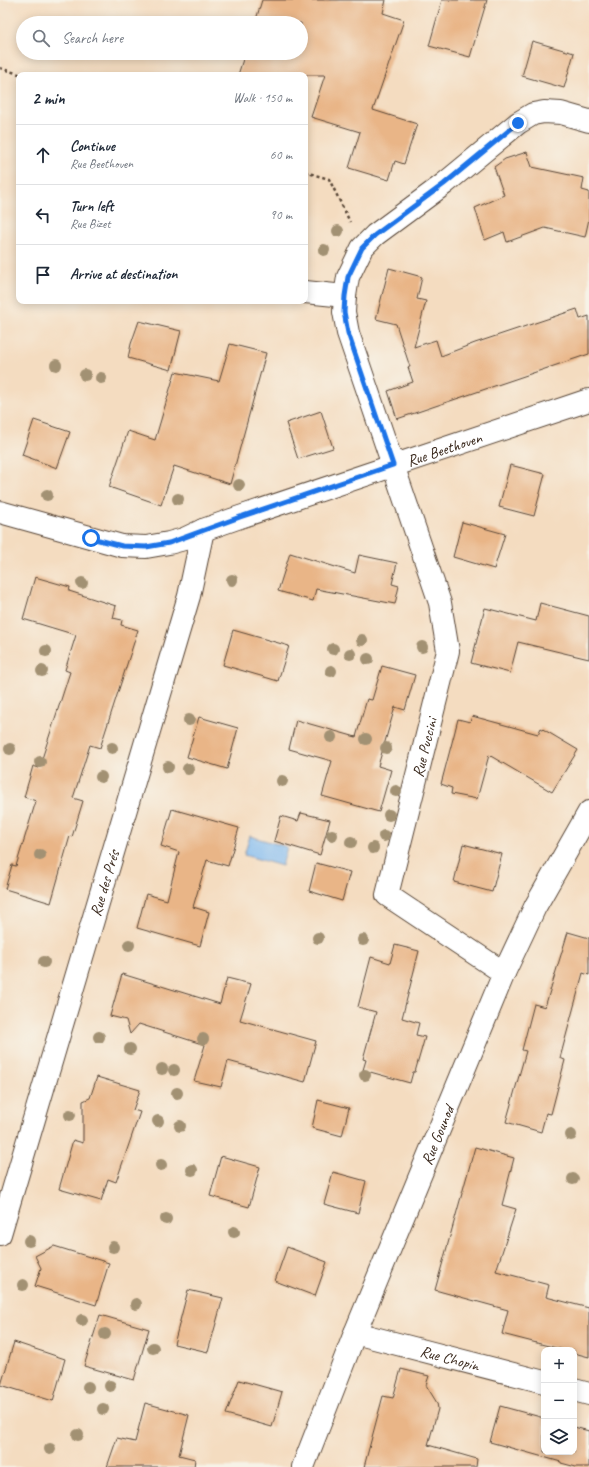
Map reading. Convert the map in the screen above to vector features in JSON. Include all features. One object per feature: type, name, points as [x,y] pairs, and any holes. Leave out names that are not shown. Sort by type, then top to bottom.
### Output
[{"type":"street","points":[[393,465],[348,333],[344,312],[348,277],[362,248],[375,235],[444,184],[518,123],[533,114],[544,112],[561,113],[589,121]]},
{"type":"street","points":[[308,292],[345,296]]},
{"type":"street","name":"Rue Beethoven","points":[[0,512],[122,546],[146,547],[169,543],[393,465],[589,400]]},
{"type":"street","name":"Rue Puccini","points":[[393,465],[440,603],[448,651],[387,895],[504,973]]},
{"type":"street","name":"Rue des Prés","points":[[0,1234],[189,596],[203,530]]},
{"type":"street","name":"Rue Gounod","points":[[303,1467],[355,1333],[504,973],[535,907],[589,812]]},
{"type":"street","name":"Rue Chopin","points":[[355,1333],[541,1381]]},
{"type":"street","points":[[577,1391],[589,1394]]},
{"type":"path","points":[[0,68],[16,73]]},
{"type":"path","points":[[308,173],[329,179],[362,248]]},
{"type":"water","points":[[250,836],[287,847],[282,866],[244,855]]},
{"type":"building","points":[[262,0],[386,0],[383,13],[404,20],[373,110],[417,124],[404,164],[395,161],[389,180],[349,168],[360,132],[311,117],[325,75],[308,75],[308,72],[239,72],[243,60],[308,60],[308,16],[257,16]]},
{"type":"building","points":[[442,0],[487,0],[470,57],[429,46]]},
{"type":"building","points":[[532,41],[574,53],[564,88],[522,76]]},
{"type":"building","points":[[527,152],[532,167],[584,178],[582,190],[589,192],[589,219],[585,237],[545,228],[507,242],[504,232],[485,240],[475,208],[504,195],[494,167],[505,159]]},
{"type":"building","points":[[389,268],[422,277],[417,299],[426,301],[414,347],[436,340],[441,356],[577,309],[580,319],[589,316],[589,354],[397,419],[388,391],[413,382],[408,367],[410,367],[396,324],[376,319]]},
{"type":"building","points":[[139,321],[181,331],[171,370],[128,358]]},
{"type":"building","points":[[230,344],[266,353],[230,484],[174,466],[161,505],[109,487],[128,431],[155,440],[175,372],[219,381]]},
{"type":"building","points":[[321,411],[333,448],[298,459],[286,423]]},
{"type":"building","points":[[34,420],[70,432],[57,468],[22,455]]},
{"type":"building","points":[[510,465],[545,474],[534,516],[499,507]]},
{"type":"building","points":[[462,522],[505,534],[494,569],[453,557]]},
{"type":"building","points":[[290,553],[355,573],[359,555],[397,563],[392,584],[399,586],[395,604],[316,589],[313,601],[278,591]]},
{"type":"building","points":[[35,577],[70,587],[69,591],[116,606],[113,618],[122,620],[121,625],[138,630],[100,748],[90,745],[73,798],[83,801],[72,837],[70,836],[51,903],[5,889],[12,865],[16,866],[36,801],[24,797],[33,766],[39,768],[70,672],[65,670],[76,635],[23,619]]},
{"type":"building","points":[[540,603],[589,616],[589,659],[518,642],[510,673],[471,663],[485,608],[536,621]]},
{"type":"building","points":[[233,630],[289,646],[278,681],[223,665]]},
{"type":"building","points":[[382,666],[415,675],[405,710],[395,707],[378,766],[391,770],[379,812],[322,796],[332,761],[289,749],[296,720],[356,737],[367,699],[372,700]]},
{"type":"building","points":[[472,716],[538,734],[541,728],[578,750],[552,792],[489,755],[477,799],[451,794],[452,788],[441,784],[458,719],[470,722]]},
{"type":"building","points":[[199,717],[238,728],[227,769],[187,757]]},
{"type":"building","points":[[172,809],[239,828],[228,866],[207,860],[193,907],[209,912],[200,946],[137,928],[146,894],[167,900],[179,852],[161,846]]},
{"type":"building","points":[[301,813],[330,820],[320,855],[274,841],[281,816],[298,821]]},
{"type":"building","points":[[463,844],[502,854],[492,892],[454,882]]},
{"type":"building","points":[[316,863],[350,872],[342,901],[309,891]]},
{"type":"building","points":[[568,932],[589,938],[589,975],[583,973],[560,1058],[565,1060],[551,1114],[546,1113],[541,1132],[506,1122],[526,1051],[522,1050],[534,1004],[545,1007]]},
{"type":"building","points":[[395,945],[419,951],[402,1018],[419,1023],[416,1035],[425,1037],[415,1072],[413,1072],[410,1083],[363,1070],[366,1060],[363,1059],[376,1012],[358,1007],[371,957],[390,963]]},
{"type":"building","points":[[122,974],[220,1004],[227,978],[251,984],[240,1020],[316,1041],[305,1082],[228,1061],[221,1087],[194,1081],[205,1045],[139,1024],[130,1034],[126,1020],[110,1016]]},
{"type":"building","points":[[97,1077],[140,1090],[133,1110],[140,1112],[116,1182],[108,1179],[101,1201],[59,1189],[73,1140],[83,1143],[83,1101],[90,1098]]},
{"type":"building","points":[[318,1100],[349,1108],[342,1136],[312,1128]]},
{"type":"building","points":[[475,1147],[514,1158],[502,1205],[516,1209],[496,1271],[549,1285],[546,1297],[589,1308],[589,1357],[577,1354],[577,1347],[552,1347],[502,1334],[508,1310],[435,1290]]},
{"type":"building","points":[[221,1156],[260,1167],[249,1207],[210,1196]]},
{"type":"building","points":[[333,1172],[366,1181],[358,1213],[324,1204]]},
{"type":"building","points":[[54,1246],[109,1263],[96,1305],[35,1286],[41,1268],[35,1256]]},
{"type":"building","points":[[287,1247],[327,1262],[315,1296],[275,1281]]},
{"type":"building","points":[[188,1290],[223,1298],[208,1352],[174,1344]]},
{"type":"building","points":[[100,1315],[149,1329],[134,1380],[84,1366]]},
{"type":"building","points":[[14,1342],[65,1359],[53,1401],[1,1385]]},
{"type":"building","points":[[401,1369],[429,1376],[426,1385],[437,1403],[438,1409],[428,1445],[477,1459],[476,1467],[364,1467],[383,1396],[393,1398]]},
{"type":"building","points":[[239,1380],[282,1392],[272,1427],[226,1414]]},
{"type":"building","points":[[145,1403],[189,1415],[179,1455],[195,1459],[194,1467],[107,1467],[117,1438],[135,1442]]},
{"type":"building","points":[[500,1406],[541,1417],[541,1455],[577,1455],[577,1428],[589,1431],[589,1467],[576,1467],[490,1442]]},
{"type":"route","points":[[91,538],[122,546],[146,547],[169,543],[184,539],[203,530],[240,517],[393,465],[348,333],[344,312],[348,277],[362,248],[375,235],[444,184],[518,123]]}]
